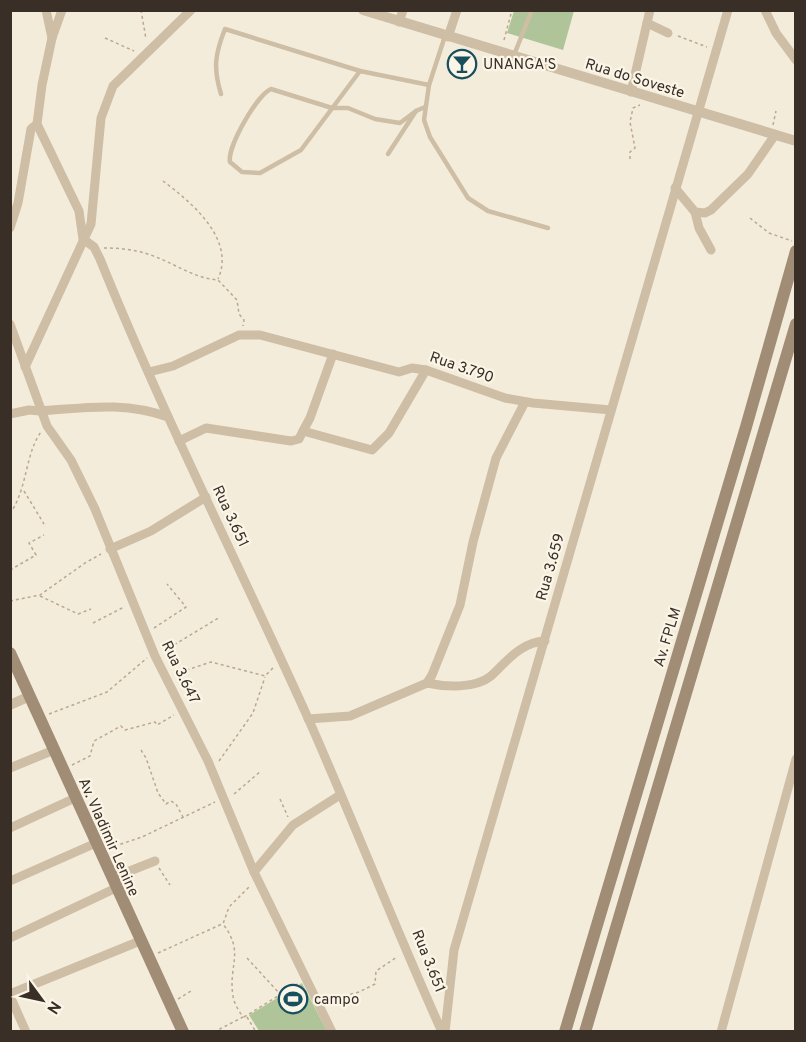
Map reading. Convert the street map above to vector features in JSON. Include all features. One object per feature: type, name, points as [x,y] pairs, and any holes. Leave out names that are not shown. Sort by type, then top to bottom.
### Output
[{"type":"main road","name":"Av. FPLM","points":[[565,1032],[764,365],[795,250]]},
{"type":"main road","points":[[585,1032],[624,894],[795,324]]},
{"type":"main road","name":"Av. Vladimir Lenine","points":[[10,653],[183,1032]]},
{"type":"main road","points":[[608,890],[624,894]]},
{"type":"street","points":[[46,10],[52,38]]},
{"type":"street","points":[[62,10],[52,38],[37,124],[79,211],[83,239],[94,247]]},
{"type":"street","points":[[25,368],[91,224],[101,118],[113,86],[191,10]]},
{"type":"street","name":"Rua do Soveste","points":[[363,10],[699,114],[795,141]]},
{"type":"street","points":[[399,22],[403,10]]},
{"type":"street","points":[[446,37],[458,10]]},
{"type":"street","points":[[631,92],[651,10]]},
{"type":"street","name":"Rua 3.659","points":[[443,1032],[454,950],[728,10]]},
{"type":"street","points":[[765,10],[776,33],[795,60]]},
{"type":"street","points":[[647,23],[668,33]]},
{"type":"street","points":[[10,228],[18,203],[31,129],[37,124]]},
{"type":"street","points":[[695,212],[705,213],[724,200],[748,174],[775,135]]},
{"type":"street","points":[[675,188],[695,212],[696,222],[711,250]]},
{"type":"street","name":"Rua 3.651","points":[[94,247],[168,417],[308,719],[443,1032]]},
{"type":"street","name":"Rua 3.647","points":[[10,324],[40,411],[47,426],[71,460],[95,509],[154,654],[211,769],[222,800],[256,875],[332,1032]]},
{"type":"street","points":[[149,372],[173,366],[239,335]]},
{"type":"street","name":"Rua 3.790","points":[[239,335],[260,335],[307,345],[399,372],[411,368],[426,370],[505,398],[611,410]]},
{"type":"street","points":[[179,441],[206,428],[291,441],[299,439],[310,418],[333,354]]},
{"type":"street","points":[[303,431],[372,450],[388,433],[426,370]]},
{"type":"street","points":[[308,719],[350,716],[426,683],[440,660],[460,604],[473,542],[501,446],[525,402]]},
{"type":"street","points":[[10,414],[29,410],[117,405],[146,409],[168,417]]},
{"type":"street","points":[[110,549],[151,531],[206,497]]},
{"type":"street","points":[[426,683],[439,686],[479,682],[491,676],[526,645],[545,641]]},
{"type":"street","points":[[10,705],[30,696]]},
{"type":"street","points":[[10,768],[54,750]]},
{"type":"street","points":[[721,1032],[795,759]]},
{"type":"street","points":[[256,875],[293,825],[340,795]]},
{"type":"street","points":[[10,828],[75,798]]},
{"type":"street","points":[[10,881],[98,848]]},
{"type":"street","points":[[10,938],[155,861]]},
{"type":"street","points":[[26,1032],[10,995],[140,941]]},
{"type":"lane","points":[[513,56],[532,10]]},
{"type":"lane","points":[[221,94],[214,74],[217,49],[225,29],[360,71],[429,85]]},
{"type":"lane","points":[[446,37],[429,85],[425,107],[424,120],[429,137],[468,198],[478,207],[548,228]]},
{"type":"lane","points":[[360,71],[332,108],[301,150],[260,173],[242,172],[230,162],[230,149],[236,137],[267,91],[277,90],[332,108],[348,108],[375,119],[400,123],[425,107]]},
{"type":"lane","points":[[388,154],[416,111]]},
{"type":"path","points":[[105,38],[146,55],[141,10]]},
{"type":"path","points":[[500,53],[512,10]]},
{"type":"path","points":[[668,33],[717,51]]},
{"type":"path","points":[[630,159],[630,152],[635,148],[630,117],[636,106],[647,98]]},
{"type":"path","points":[[164,181],[207,219],[214,234],[223,268],[218,280]]},
{"type":"path","points":[[750,218],[769,233],[795,243]]},
{"type":"path","points":[[94,247],[133,250],[156,257],[203,279],[218,280],[237,300],[239,314],[244,320],[239,335]]},
{"type":"path","points":[[10,514],[23,490],[34,443],[47,426]]},
{"type":"path","points":[[23,490],[44,524]]},
{"type":"path","points":[[10,570],[36,555],[29,543],[44,535]]},
{"type":"path","points":[[10,601],[40,595],[85,562],[110,549]]},
{"type":"path","points":[[146,632],[186,607],[166,584]]},
{"type":"path","points":[[40,595],[42,599],[78,615],[91,609]]},
{"type":"path","points":[[93,622],[133,603]]},
{"type":"path","points":[[39,718],[107,692],[154,654],[220,617]]},
{"type":"path","points":[[166,678],[211,662],[265,676]]},
{"type":"path","points":[[211,769],[227,752],[253,713],[265,676],[281,662]]},
{"type":"path","points":[[63,770],[90,756],[94,741],[121,726],[125,730],[156,722],[157,725],[183,710]]},
{"type":"path","points":[[141,750],[158,793],[166,804],[171,801],[176,804],[184,818]]},
{"type":"path","points":[[98,848],[184,818],[222,800],[261,771]]},
{"type":"path","points":[[280,799],[283,811],[293,825]]},
{"type":"path","points":[[155,861],[170,885]]},
{"type":"path","points":[[148,958],[223,924],[230,907],[256,875]]},
{"type":"path","points":[[223,924],[235,942],[237,959],[232,995],[256,1032]]},
{"type":"path","points":[[317,1004],[359,992],[375,984],[374,975],[379,968],[408,951]]},
{"type":"path","points":[[247,957],[280,995]]},
{"type":"path","points":[[214,1032],[305,980]]},
{"type":"path","points":[[170,1003],[191,991]]},
{"type":"green space","points":[[514,11],[574,11],[563,50],[507,33]]},
{"type":"green space","name":"campo","points":[[302,983],[327,1031],[259,1031],[249,1015]]},
{"type":"place","name":"UNANGA'S","points":[[462,64]]},
{"type":"place","name":"campo","points":[[293,999]]}]
